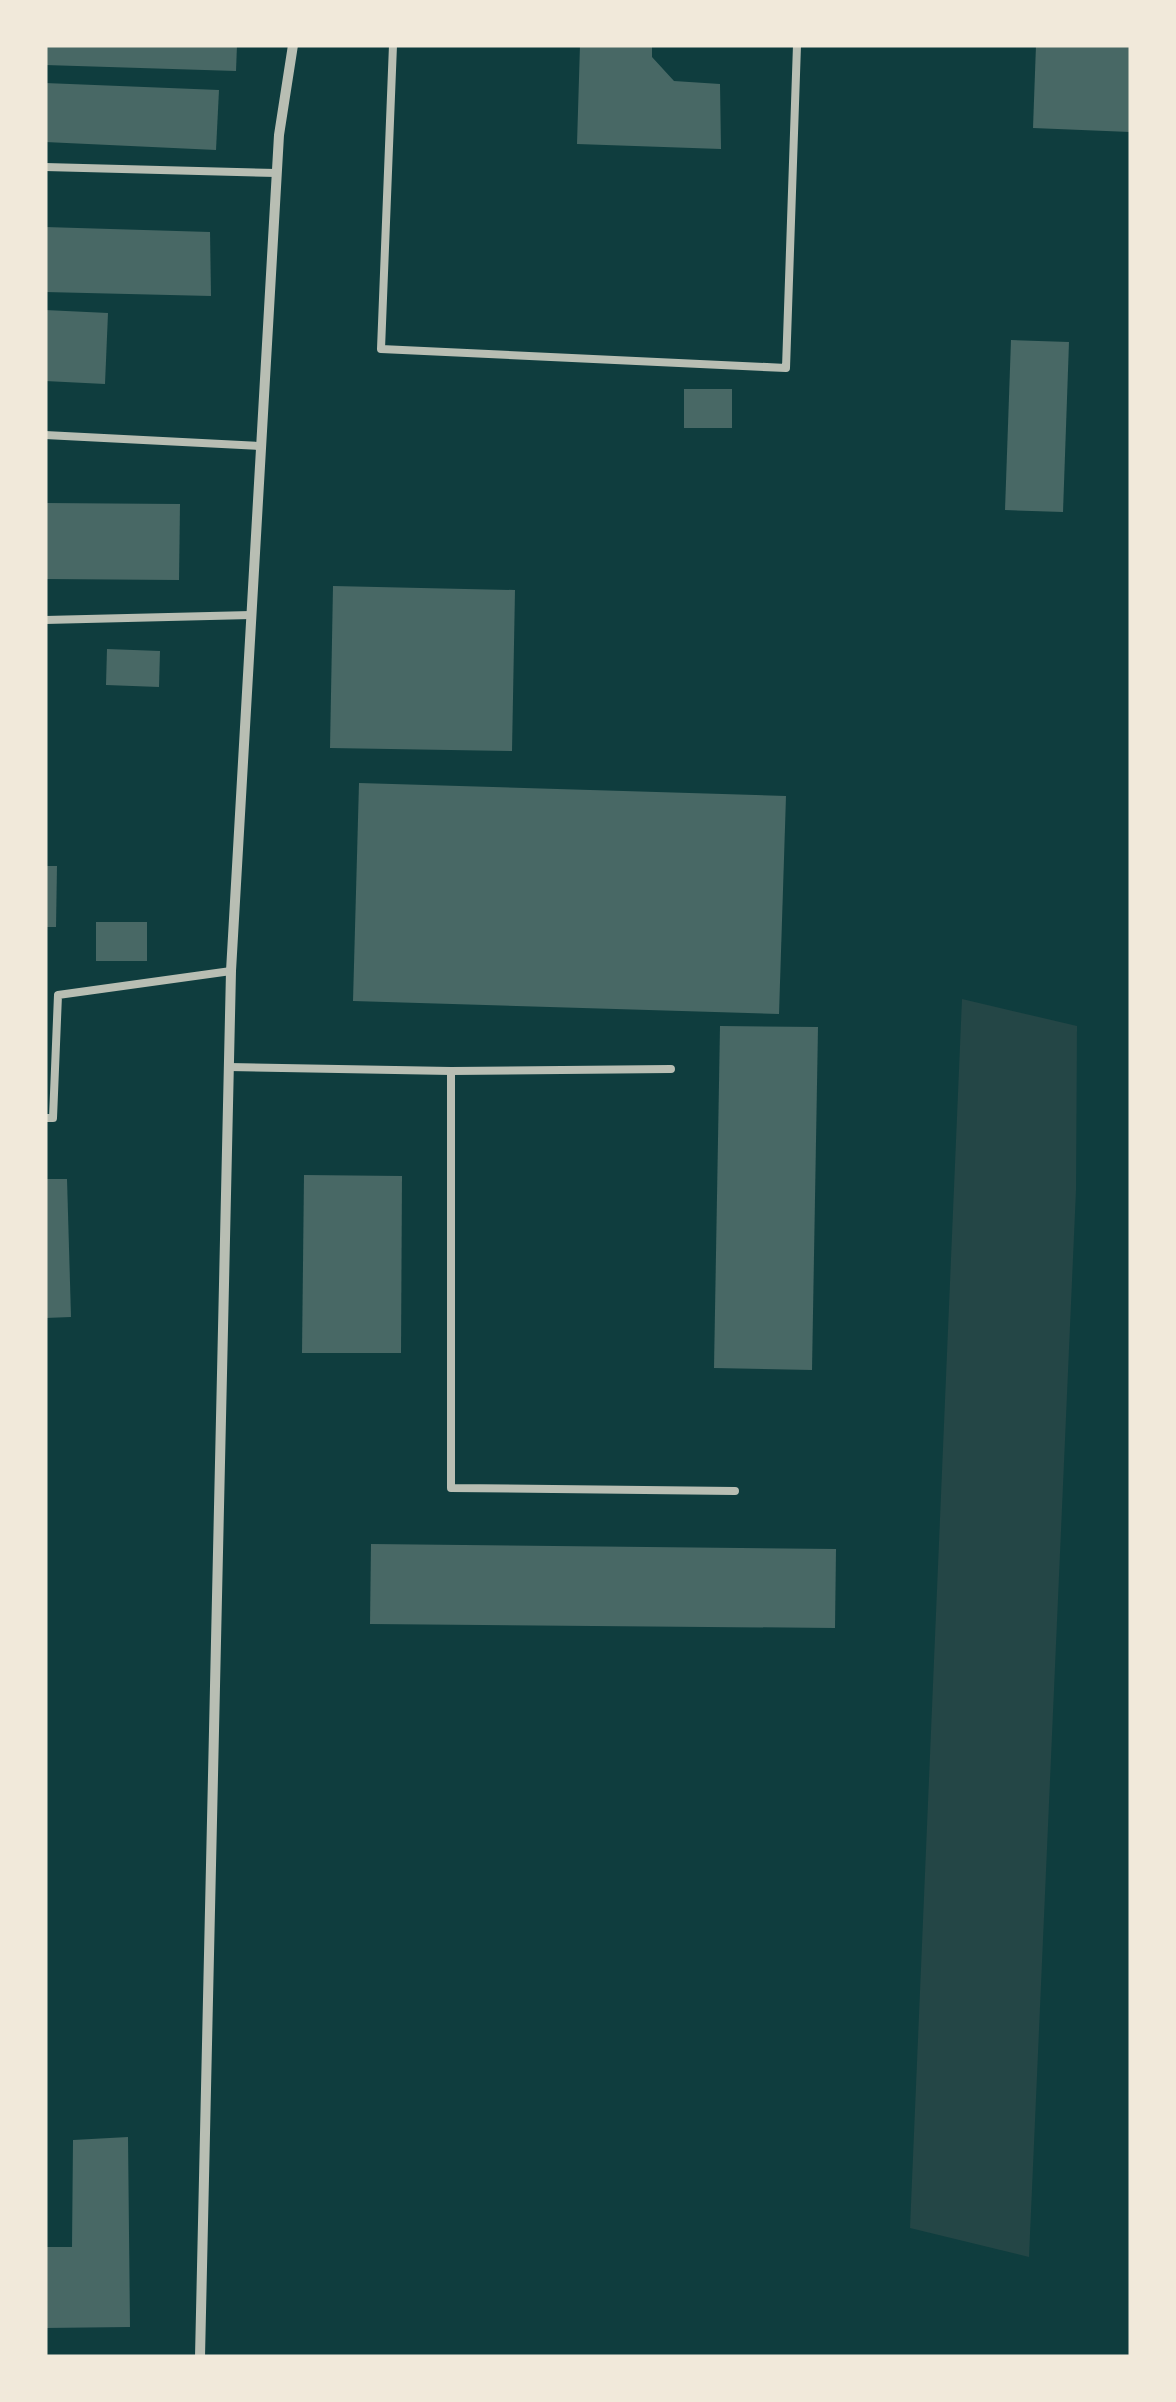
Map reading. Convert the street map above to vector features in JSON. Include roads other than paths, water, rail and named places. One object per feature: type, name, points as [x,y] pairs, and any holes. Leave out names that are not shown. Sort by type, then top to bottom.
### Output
[{"type":"street","points":[[200,2357],[231,971],[276,173],[293,45]]},
{"type":"lane","points":[[392,45],[381,350],[786,368],[797,45]]},
{"type":"lane","points":[[45,167],[276,173]]},
{"type":"lane","points":[[45,435],[261,446]]},
{"type":"lane","points":[[45,620],[252,614]]},
{"type":"lane","points":[[45,1118],[53,1118],[58,995],[231,971]]},
{"type":"lane","points":[[229,1067],[671,1070]]},
{"type":"lane","points":[[452,1071],[452,1488],[735,1491]]}]
